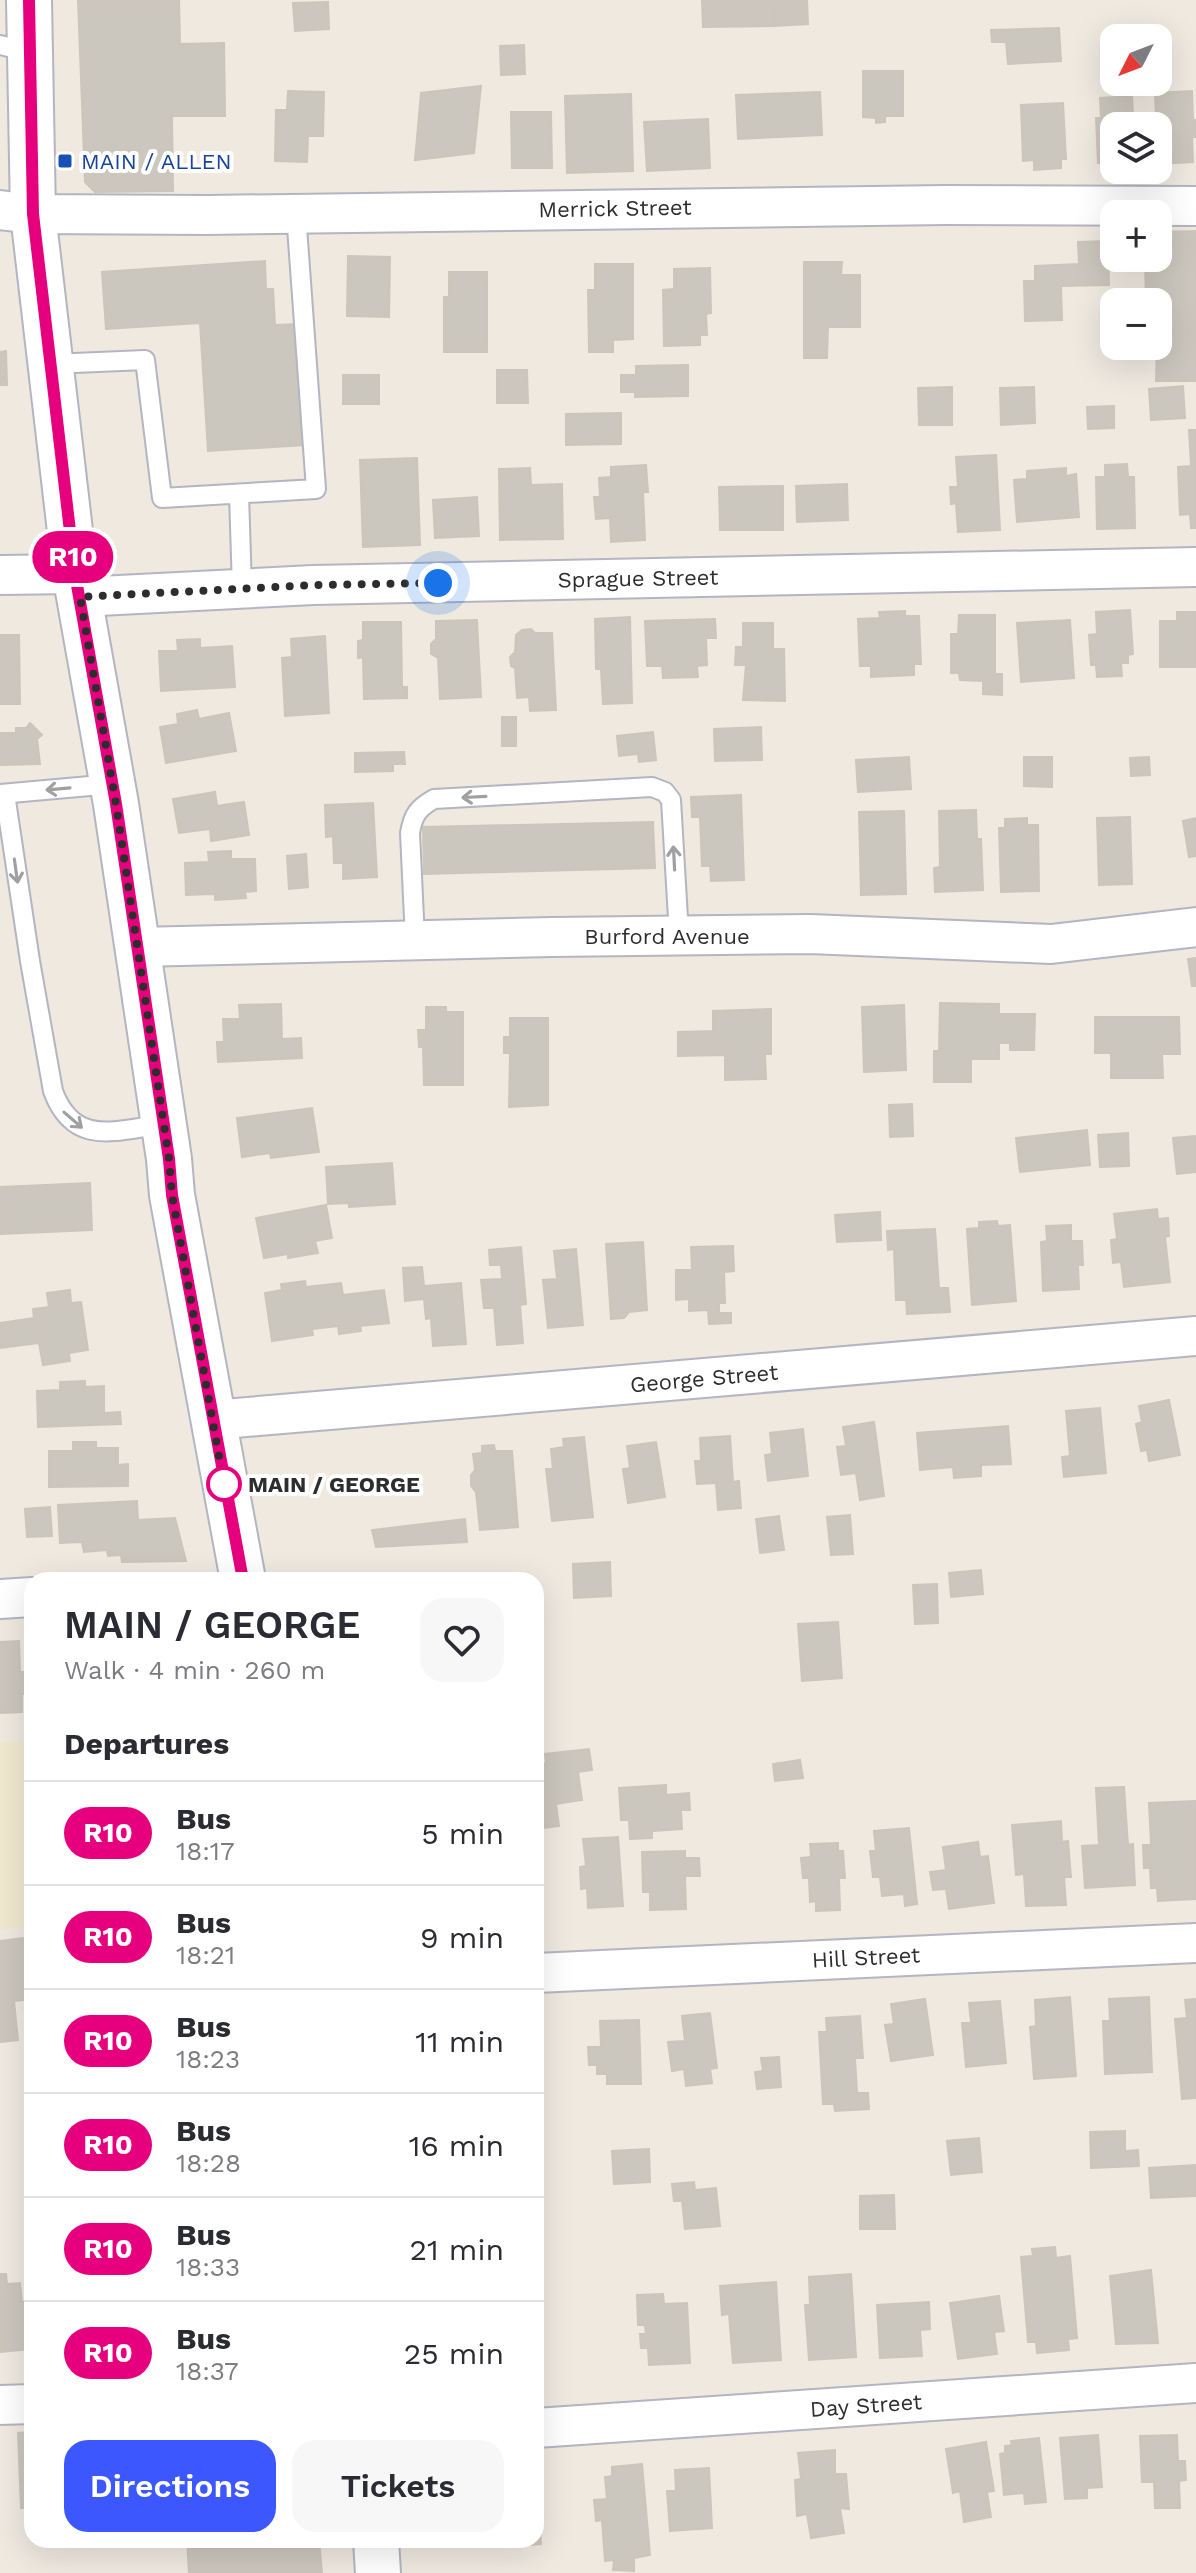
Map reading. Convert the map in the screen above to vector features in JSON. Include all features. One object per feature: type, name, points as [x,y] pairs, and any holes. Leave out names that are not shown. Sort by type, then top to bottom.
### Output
[{"type":"street","points":[[29,0],[15,48],[17,212],[51,364],[77,585],[112,784],[172,1195],[241,1572]]},
{"type":"street","name":"Merrick Street","points":[[17,212],[296,213],[945,205],[1196,206]]},
{"type":"street","name":"Sprague Street","points":[[0,575],[77,585],[242,589],[1196,567]]},
{"type":"street","name":"Burford Avenue","points":[[137,947],[810,934],[1051,944],[1196,927]]},
{"type":"street","name":"George Street","points":[[212,1420],[1196,1336]]},
{"type":"street","points":[[0,1599],[24,1598]]},
{"type":"street","name":"Hill Street","points":[[544,1973],[1196,1943]]},
{"type":"street","name":"Day Street","points":[[544,2427],[1196,2383]]},
{"type":"street","points":[[0,2405],[24,2404]]},
{"type":"street","points":[[376,2548],[378,2573]]},
{"type":"lane","points":[[51,364],[145,360],[162,498],[316,489],[296,213]]},
{"type":"lane","points":[[239,494],[242,589]]},
{"type":"lane","points":[[112,784],[2,794],[32,975],[58,1106],[70,1121],[84,1130],[99,1132],[164,1124]]},
{"type":"lane","points":[[415,940],[410,833],[413,817],[422,806],[434,799],[652,787],[665,792],[671,800],[679,935]]},
{"type":"shaded area","points":[[0,1742],[24,1742],[24,1926],[0,1930]]},
{"type":"building","points":[[78,0],[179,0],[180,44],[224,43],[225,116],[172,116],[173,191],[95,192],[85,182]]},
{"type":"building","points":[[702,0],[774,0],[775,26],[703,27]]},
{"type":"building","points":[[774,0],[807,0],[808,24],[775,26]]},
{"type":"building","points":[[328,2],[329,29],[295,31],[293,3]]},
{"type":"building","points":[[1059,28],[1061,61],[1008,64],[1006,42],[992,42],[991,30]]},
{"type":"building","points":[[524,45],[525,74],[501,75],[500,46]]},
{"type":"building","points":[[863,71],[903,71],[903,116],[885,116],[885,122],[876,123],[876,118],[863,117]]},
{"type":"building","points":[[481,86],[474,153],[415,160],[421,93]]},
{"type":"building","points":[[288,91],[324,92],[323,136],[308,136],[307,162],[275,161],[276,110],[287,110]]},
{"type":"building","points":[[1192,91],[1193,120],[1196,120],[1196,137],[1192,137],[1193,162],[1172,163],[1172,112],[1156,112],[1155,96],[1172,96],[1172,92]]},
{"type":"building","points":[[820,92],[822,135],[738,139],[736,95]]},
{"type":"building","points":[[631,94],[633,171],[567,173],[565,96]]},
{"type":"building","points":[[1132,96],[1133,112],[1101,112],[1100,98]]},
{"type":"building","points":[[1063,103],[1066,159],[1061,159],[1061,168],[1034,170],[1034,160],[1023,161],[1021,105]]},
{"type":"building","points":[[511,112],[551,112],[552,168],[512,168]]},
{"type":"building","points":[[1096,118],[1100,118],[1100,163],[1098,163]]},
{"type":"building","points":[[708,119],[710,168],[647,171],[644,122]]},
{"type":"building","points":[[1196,231],[1196,381],[1156,381],[1157,360],[1172,360],[1172,288],[1146,288],[1145,272],[1172,272],[1172,232]]},
{"type":"building","points":[[1100,241],[1100,272],[1109,272],[1109,285],[1061,286],[1062,320],[1025,321],[1024,281],[1035,281],[1035,266],[1079,264],[1078,242]]},
{"type":"building","points":[[348,256],[390,257],[389,317],[347,316]]},
{"type":"building","points":[[265,261],[266,289],[273,289],[275,325],[297,324],[305,445],[208,451],[200,323],[106,329],[102,272]]},
{"type":"building","points":[[804,262],[842,262],[841,275],[860,275],[860,327],[828,327],[827,358],[804,358]]},
{"type":"building","points":[[595,264],[633,264],[633,339],[613,340],[613,352],[589,352],[588,290],[595,290]]},
{"type":"building","points":[[710,268],[711,313],[706,314],[707,335],[700,335],[700,345],[664,346],[663,290],[674,289],[674,269]]},
{"type":"building","points":[[449,272],[487,272],[487,352],[444,352],[444,297],[449,297]]},
{"type":"building","points":[[6,351],[7,385],[0,385],[0,352]]},
{"type":"building","points":[[688,365],[688,396],[635,397],[635,392],[621,392],[621,375],[636,375],[636,366]]},
{"type":"building","points":[[497,370],[527,370],[528,403],[497,403]]},
{"type":"building","points":[[343,375],[379,375],[379,404],[343,404]]},
{"type":"building","points":[[1183,386],[1185,418],[1151,420],[1149,389]]},
{"type":"building","points":[[952,387],[952,425],[919,425],[918,388]]},
{"type":"building","points":[[1034,387],[1035,423],[1001,425],[1000,388]]},
{"type":"building","points":[[1114,406],[1114,428],[1088,429],[1087,407]]},
{"type":"building","points":[[621,413],[621,444],[566,445],[566,414]]},
{"type":"building","points":[[1189,430],[1196,430],[1196,528],[1191,528],[1190,514],[1180,515],[1178,467],[1191,466]]},
{"type":"building","points":[[996,455],[1000,530],[958,532],[956,503],[951,504],[950,487],[958,487],[956,457]]},
{"type":"building","points":[[417,458],[420,545],[363,547],[360,460]]},
{"type":"building","points":[[1127,464],[1128,477],[1134,477],[1135,528],[1097,529],[1096,477],[1105,477],[1105,465]]},
{"type":"building","points":[[646,465],[648,492],[643,492],[645,540],[611,542],[610,518],[596,519],[594,497],[600,497],[599,478],[611,477],[611,467]]},
{"type":"building","points":[[530,468],[531,485],[562,484],[563,539],[500,540],[499,469]]},
{"type":"building","points":[[1066,468],[1066,476],[1076,474],[1079,517],[1017,522],[1014,480],[1027,479],[1027,471]]},
{"type":"building","points":[[847,484],[848,520],[797,522],[796,486]]},
{"type":"building","points":[[783,486],[783,530],[720,530],[719,487]]},
{"type":"building","points":[[477,497],[479,536],[435,538],[433,500]]},
{"type":"building","points":[[1130,610],[1133,654],[1128,655],[1128,663],[1121,663],[1122,676],[1097,677],[1096,665],[1091,665],[1089,635],[1097,634],[1096,612]]},
{"type":"building","points":[[905,611],[905,616],[919,616],[921,664],[914,664],[914,675],[871,677],[871,666],[860,666],[858,619],[880,618],[879,612]]},
{"type":"building","points":[[1177,612],[1196,612],[1196,667],[1160,667],[1160,621],[1177,621]]},
{"type":"building","points":[[959,615],[995,615],[995,674],[1002,674],[1002,695],[983,694],[983,681],[960,680],[959,673],[951,673],[951,634],[958,634]]},
{"type":"building","points":[[630,617],[632,703],[603,704],[601,669],[596,669],[595,619]]},
{"type":"building","points":[[715,619],[716,638],[706,638],[707,665],[697,666],[698,677],[663,678],[662,666],[647,666],[645,621]]},
{"type":"building","points":[[477,620],[481,697],[440,699],[438,658],[431,654],[431,644],[436,639],[436,621]]},
{"type":"building","points":[[1070,620],[1074,678],[1021,682],[1017,623]]},
{"type":"building","points":[[363,622],[401,622],[402,687],[407,687],[407,698],[364,699],[363,657],[358,658],[358,641],[363,640]]},
{"type":"building","points":[[743,623],[773,623],[773,649],[784,649],[785,701],[743,700],[746,665],[735,665],[736,647],[743,647]]},
{"type":"building","points":[[531,629],[535,633],[552,633],[556,710],[530,711],[529,697],[517,698],[515,668],[511,666],[510,657],[515,652],[516,635],[522,630]]},
{"type":"building","points":[[0,635],[19,635],[20,704],[0,704]]},
{"type":"building","points":[[325,636],[329,713],[285,716],[282,658],[292,657],[291,639]]},
{"type":"building","points":[[200,639],[200,648],[232,646],[235,687],[161,691],[159,651],[178,651],[177,640]]},
{"type":"building","points":[[197,710],[199,719],[229,713],[236,751],[166,763],[160,727],[178,724],[177,714]]},
{"type":"building","points":[[502,717],[516,717],[516,746],[502,746]]},
{"type":"building","points":[[30,723],[42,735],[37,739],[40,764],[0,765],[0,733],[16,733],[16,728],[26,728]]},
{"type":"building","points":[[761,727],[762,760],[715,761],[714,729]]},
{"type":"building","points":[[653,732],[656,760],[639,762],[638,754],[619,756],[617,736]]},
{"type":"building","points":[[404,752],[405,764],[393,764],[393,771],[355,772],[355,753]]},
{"type":"building","points":[[909,757],[911,789],[858,792],[856,760]]},
{"type":"building","points":[[1024,757],[1052,757],[1052,787],[1024,786]]},
{"type":"building","points":[[1149,757],[1150,775],[1131,776],[1130,758]]},
{"type":"building","points":[[215,792],[217,806],[244,802],[249,835],[211,841],[210,829],[179,833],[173,799]]},
{"type":"building","points":[[741,795],[744,880],[711,881],[710,866],[702,866],[700,817],[692,817],[691,797]]},
{"type":"building","points":[[373,803],[377,877],[343,879],[343,863],[334,863],[333,836],[326,837],[325,805]]},
{"type":"building","points":[[976,810],[977,839],[981,839],[983,890],[935,892],[934,868],[940,867],[939,811]]},
{"type":"building","points":[[904,811],[906,894],[861,895],[859,812]]},
{"type":"building","points":[[1130,817],[1132,884],[1099,885],[1097,818]]},
{"type":"building","points":[[1027,818],[1027,825],[1038,825],[1039,891],[1001,892],[999,828],[1005,828],[1005,819]]},
{"type":"building","points":[[1196,818],[1196,856],[1189,857],[1183,821]]},
{"type":"building","points":[[653,822],[655,868],[424,874],[423,827]]},
{"type":"building","points":[[231,851],[231,859],[255,859],[256,891],[245,892],[246,898],[215,900],[215,894],[186,895],[185,863],[209,862],[208,852]]},
{"type":"building","points":[[306,854],[308,887],[289,889],[287,856]]},
{"type":"building","points":[[1196,958],[1196,986],[1192,986],[1188,959]]},
{"type":"building","points":[[940,1003],[999,1004],[999,1014],[1035,1014],[1034,1050],[1010,1050],[1010,1043],[999,1043],[999,1059],[971,1059],[971,1082],[934,1082],[934,1051],[939,1051]]},
{"type":"building","points":[[281,1004],[282,1039],[301,1038],[302,1058],[218,1062],[217,1042],[224,1042],[223,1019],[240,1019],[239,1005]]},
{"type":"building","points":[[904,1005],[906,1070],[864,1072],[862,1007]]},
{"type":"building","points":[[426,1007],[446,1007],[446,1012],[463,1012],[463,1085],[424,1085],[423,1047],[419,1047],[418,1030],[426,1030]]},
{"type":"building","points":[[771,1009],[771,1054],[765,1054],[766,1079],[725,1080],[725,1055],[678,1056],[678,1032],[713,1031],[713,1011]]},
{"type":"building","points":[[1095,1017],[1179,1017],[1180,1054],[1162,1054],[1163,1078],[1111,1078],[1111,1053],[1095,1053]]},
{"type":"building","points":[[510,1018],[548,1018],[548,1105],[509,1107],[510,1053],[504,1053],[504,1037],[510,1037]]},
{"type":"building","points":[[912,1104],[913,1136],[890,1137],[889,1105]]},
{"type":"building","points":[[312,1108],[319,1152],[271,1158],[270,1153],[242,1157],[237,1118]]},
{"type":"building","points":[[1087,1130],[1090,1165],[1020,1172],[1016,1138]]},
{"type":"building","points":[[1128,1133],[1129,1166],[1100,1167],[1098,1135]]},
{"type":"building","points":[[1196,1136],[1196,1172],[1177,1174],[1173,1138]]},
{"type":"building","points":[[392,1163],[395,1204],[349,1207],[349,1203],[328,1204],[326,1167]]},
{"type":"building","points":[[90,1183],[92,1230],[0,1234],[0,1187]]},
{"type":"building","points":[[326,1205],[332,1238],[315,1241],[318,1253],[264,1258],[256,1218]]},
{"type":"building","points":[[1157,1209],[1158,1219],[1168,1218],[1169,1236],[1165,1237],[1170,1282],[1124,1287],[1121,1262],[1113,1263],[1111,1240],[1117,1239],[1114,1214]]},
{"type":"building","points":[[880,1212],[881,1240],[837,1242],[835,1215]]},
{"type":"building","points":[[997,1221],[998,1226],[1010,1225],[1016,1301],[972,1305],[967,1229],[979,1228],[979,1222]]},
{"type":"building","points":[[1071,1225],[1071,1241],[1082,1241],[1083,1265],[1078,1265],[1079,1289],[1043,1291],[1041,1242],[1047,1241],[1046,1226]]},
{"type":"building","points":[[935,1229],[939,1288],[948,1288],[950,1312],[907,1314],[906,1300],[896,1300],[894,1249],[888,1250],[887,1231]]},
{"type":"building","points":[[643,1242],[647,1310],[629,1312],[624,1318],[611,1319],[606,1244]]},
{"type":"building","points":[[733,1246],[734,1271],[724,1272],[725,1303],[719,1303],[719,1313],[731,1313],[731,1323],[709,1324],[708,1310],[689,1311],[689,1299],[676,1300],[676,1270],[692,1270],[691,1247]]},
{"type":"building","points":[[521,1247],[526,1304],[520,1305],[523,1343],[497,1345],[494,1308],[484,1308],[481,1280],[502,1279],[501,1265],[490,1265],[489,1250]]},
{"type":"building","points":[[576,1249],[583,1325],[548,1328],[543,1280],[557,1279],[554,1251]]},
{"type":"building","points":[[422,1267],[424,1286],[461,1283],[466,1344],[433,1346],[431,1318],[426,1319],[424,1299],[405,1301],[403,1268]]},
{"type":"building","points":[[305,1281],[306,1287],[341,1283],[343,1295],[384,1290],[389,1323],[360,1326],[361,1331],[339,1334],[338,1326],[312,1329],[313,1335],[272,1341],[265,1293],[282,1290],[281,1284]]},
{"type":"building","points":[[70,1290],[71,1303],[81,1302],[88,1350],[69,1353],[70,1361],[43,1365],[39,1343],[0,1348],[0,1323],[34,1318],[33,1309],[49,1307],[47,1293]]},
{"type":"building","points":[[85,1381],[85,1387],[104,1386],[104,1413],[120,1412],[121,1424],[38,1427],[37,1391],[60,1390],[60,1382]]},
{"type":"building","points":[[1169,1400],[1180,1455],[1149,1461],[1147,1450],[1141,1451],[1136,1424],[1142,1422],[1139,1406]]},
{"type":"building","points":[[1100,1408],[1106,1473],[1064,1477],[1062,1457],[1070,1456],[1066,1411]]},
{"type":"building","points":[[874,1422],[884,1496],[860,1500],[856,1473],[841,1475],[837,1447],[846,1446],[843,1427]]},
{"type":"building","points":[[1008,1426],[1011,1464],[981,1465],[981,1476],[954,1478],[953,1467],[920,1470],[917,1433]]},
{"type":"building","points":[[803,1429],[808,1476],[768,1481],[765,1455],[772,1454],[770,1433]]},
{"type":"building","points":[[730,1436],[733,1482],[739,1481],[741,1508],[718,1510],[716,1483],[697,1484],[695,1461],[701,1461],[700,1438]]},
{"type":"building","points":[[584,1437],[593,1517],[552,1521],[546,1469],[553,1469],[551,1449],[564,1447],[563,1439]]},
{"type":"building","points":[[73,1442],[96,1442],[96,1448],[118,1448],[118,1465],[128,1464],[128,1486],[49,1487],[49,1451],[73,1451]]},
{"type":"building","points":[[656,1442],[665,1497],[628,1503],[623,1469],[630,1468],[627,1446]]},
{"type":"building","points":[[494,1445],[495,1451],[512,1451],[518,1527],[480,1530],[476,1492],[471,1486],[471,1475],[475,1470],[473,1454],[482,1453],[482,1446]]},
{"type":"building","points":[[137,1501],[138,1520],[175,1518],[186,1561],[122,1562],[121,1555],[108,1556],[107,1550],[84,1552],[82,1542],[60,1543],[58,1505]]},
{"type":"building","points":[[50,1507],[52,1536],[27,1537],[25,1509]]},
{"type":"building","points":[[850,1515],[853,1554],[831,1555],[827,1517]]},
{"type":"building","points":[[779,1516],[784,1550],[760,1553],[756,1519]]},
{"type":"building","points":[[465,1519],[467,1542],[376,1547],[372,1530]]},
{"type":"building","points":[[610,1562],[611,1596],[574,1598],[573,1564]]},
{"type":"building","points":[[981,1570],[983,1594],[951,1597],[949,1573]]},
{"type":"building","points":[[937,1584],[938,1623],[915,1624],[913,1585]]},
{"type":"building","points":[[838,1622],[842,1678],[802,1681],[798,1624]]},
{"type":"building","points":[[19,1641],[20,1672],[24,1672],[22,1712],[0,1713],[0,1642]]},
{"type":"building","points":[[589,1749],[592,1770],[578,1772],[582,1800],[556,1804],[559,1826],[544,1828],[546,1763],[545,1754]]},
{"type":"building","points":[[800,1760],[803,1778],[775,1781],[773,1764]]},
{"type":"building","points":[[666,1785],[666,1795],[689,1793],[690,1810],[681,1810],[682,1829],[652,1831],[652,1838],[630,1839],[629,1820],[621,1820],[619,1788]]},
{"type":"building","points":[[1124,1787],[1128,1845],[1133,1844],[1135,1885],[1085,1888],[1082,1846],[1099,1845],[1096,1788]]},
{"type":"building","points":[[1196,1801],[1196,1899],[1158,1901],[1157,1888],[1151,1888],[1150,1868],[1144,1868],[1143,1845],[1151,1845],[1149,1803]]},
{"type":"building","points":[[1061,1821],[1062,1842],[1068,1841],[1071,1877],[1064,1877],[1066,1905],[1026,1906],[1024,1874],[1016,1875],[1012,1825]]},
{"type":"building","points":[[909,1828],[917,1904],[905,1906],[904,1894],[882,1896],[880,1877],[873,1877],[870,1851],[876,1851],[874,1831]]},
{"type":"building","points":[[618,1837],[623,1906],[588,1908],[587,1888],[581,1889],[580,1867],[586,1866],[583,1839]]},
{"type":"building","points":[[978,1842],[980,1857],[988,1856],[994,1903],[949,1909],[946,1889],[933,1890],[930,1872],[946,1870],[943,1847]]},
{"type":"building","points":[[838,1843],[838,1851],[843,1851],[845,1878],[839,1878],[840,1910],[816,1911],[816,1901],[810,1902],[809,1878],[803,1878],[801,1858],[811,1857],[810,1844]]},
{"type":"building","points":[[685,1851],[685,1858],[699,1858],[700,1876],[685,1876],[686,1909],[650,1910],[650,1892],[643,1892],[642,1852]]},
{"type":"building","points":[[24,1938],[24,2000],[14,2001],[18,2040],[0,2042],[0,1941]]},
{"type":"building","points":[[1070,1997],[1076,2076],[1034,2079],[1030,2027],[1036,2026],[1035,2000]]},
{"type":"building","points":[[1149,1997],[1152,2072],[1105,2074],[1103,2021],[1110,2021],[1109,1999]]},
{"type":"building","points":[[925,1999],[933,2055],[891,2061],[885,2025],[894,2024],[891,2004]]},
{"type":"building","points":[[1196,1999],[1196,2098],[1182,2099],[1175,2019],[1187,2018],[1185,2000]]},
{"type":"building","points":[[1000,2001],[1006,2063],[966,2067],[962,2023],[971,2023],[969,2003]]},
{"type":"building","points":[[710,2013],[717,2068],[710,2069],[712,2083],[686,2086],[684,2069],[672,2071],[668,2042],[685,2041],[682,2016]]},
{"type":"building","points":[[860,2016],[863,2058],[855,2058],[857,2093],[868,2093],[869,2109],[835,2111],[834,2104],[823,2104],[819,2032],[827,2032],[826,2018]]},
{"type":"building","points":[[639,2020],[641,2084],[607,2084],[607,2074],[597,2074],[597,2065],[589,2065],[588,2047],[601,2047],[600,2021]]},
{"type":"building","points":[[779,2057],[781,2087],[757,2089],[755,2072],[763,2071],[761,2058]]},
{"type":"building","points":[[1125,2131],[1125,2151],[1138,2150],[1139,2166],[1091,2168],[1090,2132]]},
{"type":"building","points":[[979,2138],[982,2172],[951,2175],[947,2141]]},
{"type":"building","points":[[649,2149],[650,2182],[614,2184],[612,2151]]},
{"type":"building","points":[[1196,2165],[1196,2196],[1151,2198],[1149,2168]]},
{"type":"building","points":[[694,2182],[695,2190],[716,2188],[720,2226],[685,2229],[682,2201],[674,2201],[672,2184]]},
{"type":"building","points":[[894,2195],[895,2229],[860,2229],[860,2196]]},
{"type":"building","points":[[1055,2247],[1056,2258],[1070,2256],[1077,2338],[1068,2339],[1069,2350],[1037,2353],[1036,2342],[1028,2342],[1021,2257],[1033,2256],[1032,2249]]},
{"type":"building","points":[[1151,2270],[1158,2343],[1116,2344],[1110,2276]]},
{"type":"building","points":[[0,2274],[6,2274],[7,2284],[20,2283],[24,2302],[24,2350],[1,2352]]},
{"type":"building","points":[[851,2274],[856,2357],[809,2360],[805,2305],[810,2305],[809,2277]]},
{"type":"building","points":[[776,2282],[781,2360],[733,2363],[729,2314],[722,2315],[720,2286]]},
{"type":"building","points":[[663,2294],[664,2304],[687,2303],[690,2363],[649,2365],[648,2348],[641,2348],[640,2334],[646,2334],[645,2325],[638,2325],[637,2295]]},
{"type":"building","points":[[999,2296],[1004,2331],[994,2332],[997,2354],[958,2359],[950,2303]]},
{"type":"building","points":[[929,2302],[930,2329],[920,2330],[922,2356],[880,2358],[877,2305]]},
{"type":"building","points":[[18,2433],[24,2433],[24,2508],[21,2508]]},
{"type":"building","points":[[1098,2435],[1102,2487],[1087,2488],[1087,2498],[1065,2499],[1060,2438]]},
{"type":"building","points":[[1177,2435],[1178,2461],[1185,2461],[1186,2480],[1179,2481],[1180,2508],[1155,2508],[1154,2482],[1142,2482],[1140,2436]]},
{"type":"building","points":[[1039,2438],[1046,2502],[1025,2504],[1024,2493],[1004,2495],[1000,2454],[1005,2453],[1005,2446],[1012,2445],[1011,2441]]},
{"type":"building","points":[[986,2442],[994,2491],[987,2492],[991,2517],[964,2522],[960,2491],[953,2493],[946,2449]]},
{"type":"building","points":[[835,2450],[835,2474],[846,2474],[849,2509],[840,2508],[844,2533],[811,2538],[807,2514],[797,2516],[795,2480],[801,2479],[798,2453]]},
{"type":"building","points":[[642,2464],[650,2555],[634,2558],[634,2571],[613,2570],[614,2560],[605,2561],[602,2520],[596,2521],[594,2500],[607,2499],[605,2477],[612,2476],[612,2467]]},
{"type":"building","points":[[709,2468],[712,2528],[670,2531],[667,2491],[676,2491],[675,2470]]},
{"type":"building","points":[[187,2548],[320,2548],[322,2573],[189,2573]]},
{"type":"bus line","name":"R10","points":[[29,0],[33,214],[75,574],[116,804],[172,1195],[241,1572]]},
{"type":"place","name":"MAIN / ALLEN","points":[[65,161]]},
{"type":"place","name":"MAIN / GEORGE","points":[[224,1484]]},
{"type":"route","points":[[224,1484],[172,1195],[116,804],[80,597],[313,585],[438,583]]}]
